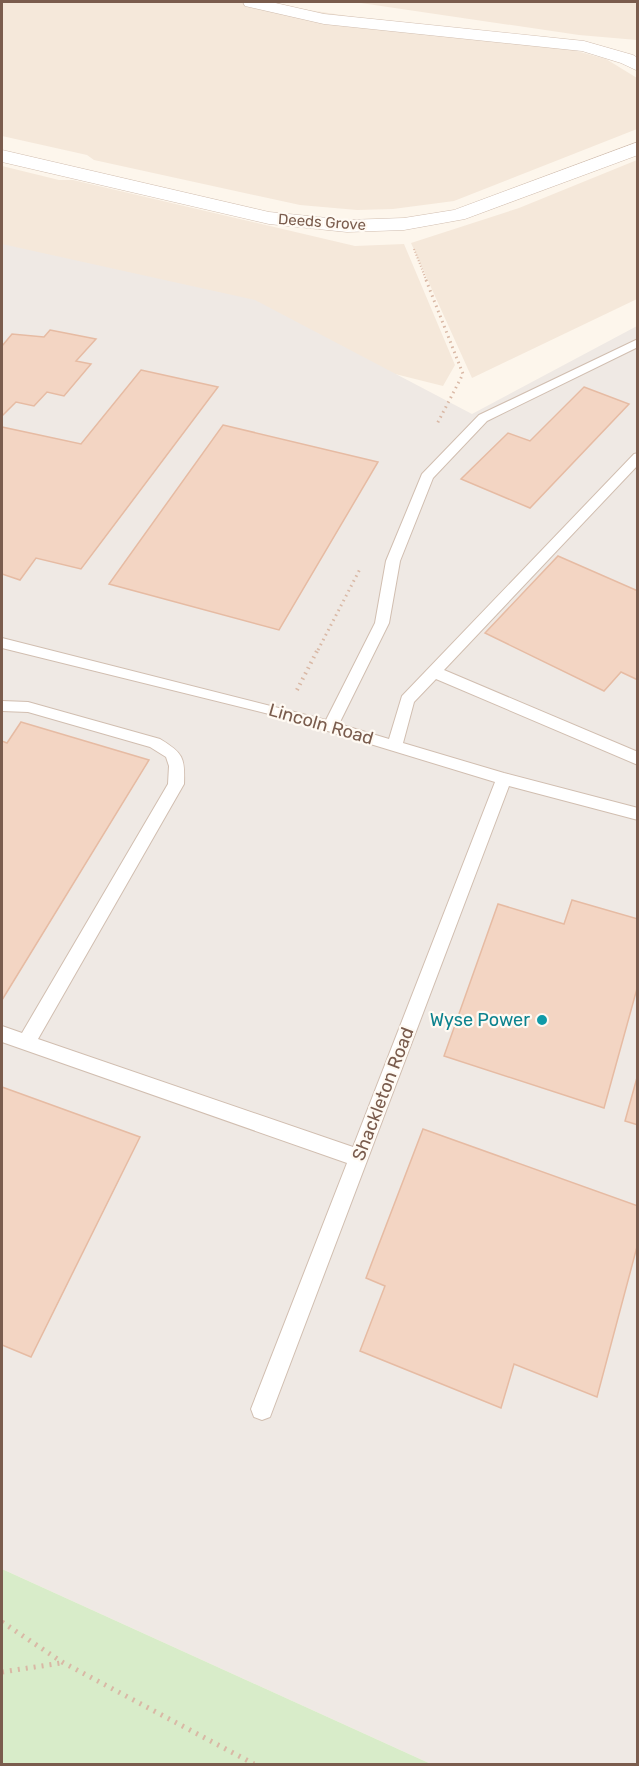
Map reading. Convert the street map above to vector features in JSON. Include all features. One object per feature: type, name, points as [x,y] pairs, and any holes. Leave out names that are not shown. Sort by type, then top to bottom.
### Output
[{"type":"street","points":[[251,2],[324,19],[584,46],[627,59],[638,66]]},
{"type":"street","name":"Deeds Grove","points":[[2,156],[269,218],[347,226],[404,224],[458,215],[638,148]]},
{"type":"lane","points":[[330,727],[382,623],[393,561],[427,477],[483,418],[638,342]]},
{"type":"lane","points":[[394,746],[407,700],[638,457]]},
{"type":"lane","name":"Lincoln Road","points":[[2,642],[285,712],[504,779],[638,814]]},
{"type":"lane","points":[[434,672],[638,759]]},
{"type":"lane","points":[[2,706],[28,707],[155,743],[173,754],[177,766],[176,784],[26,1043]]},
{"type":"lane","name":"Shackleton Road","points":[[262,1408],[504,779]]},
{"type":"lane","points":[[2,1034],[358,1158]]},
{"type":"path","points":[[404,224],[463,374],[435,427]]},
{"type":"path","points":[[285,712],[363,564]]},
{"type":"path","points":[[2,1622],[62,1662],[254,1764]]},
{"type":"path","points":[[2,1672],[62,1662]]},
{"type":"shaded area","points":[[2,2],[256,2],[573,50],[606,59],[637,78],[637,129],[454,201],[393,209],[357,210],[300,205],[94,160],[87,155],[2,136]]},
{"type":"shaded area","points":[[354,2],[637,2],[637,40],[579,35]]},
{"type":"shaded area","points":[[637,160],[637,299],[472,378],[411,243],[519,208]]},
{"type":"shaded area","points":[[2,166],[59,180],[73,180],[355,246],[404,244],[455,365],[443,386],[2,276]]},
{"type":"shaded area","points":[[2,244],[255,300],[472,414],[637,326],[637,1764],[431,1764],[2,1569]]},
{"type":"green space","points":[[2,1569],[431,1764],[2,1764]]},
{"type":"building","points":[[50,330],[96,339],[76,361],[91,364],[64,396],[47,392],[34,406],[16,402],[2,416],[2,346],[12,334],[44,337]]},
{"type":"building","points":[[141,370],[218,387],[81,569],[36,558],[20,580],[2,574],[2,427],[81,444]]},
{"type":"building","points":[[584,387],[629,404],[530,508],[461,479],[508,433],[530,441]]},
{"type":"building","points":[[223,425],[378,462],[279,630],[109,584]]},
{"type":"building","points":[[558,556],[638,591],[638,680],[621,672],[604,691],[485,633]]},
{"type":"building","points":[[21,722],[149,760],[2,1000],[2,741],[7,743]]},
{"type":"building","name":"Wyse Power","points":[[572,900],[638,919],[638,985],[604,1108],[444,1056],[498,904],[564,924]]},
{"type":"building","points":[[638,1074],[638,1125],[625,1121]]},
{"type":"building","points":[[2,1087],[140,1137],[31,1357],[2,1345]]},
{"type":"building","points":[[423,1129],[638,1206],[638,1243],[597,1397],[514,1364],[501,1408],[360,1351],[385,1286],[366,1278]]},
{"type":"place","name":"Wyse Power","points":[[542,1020]]}]
